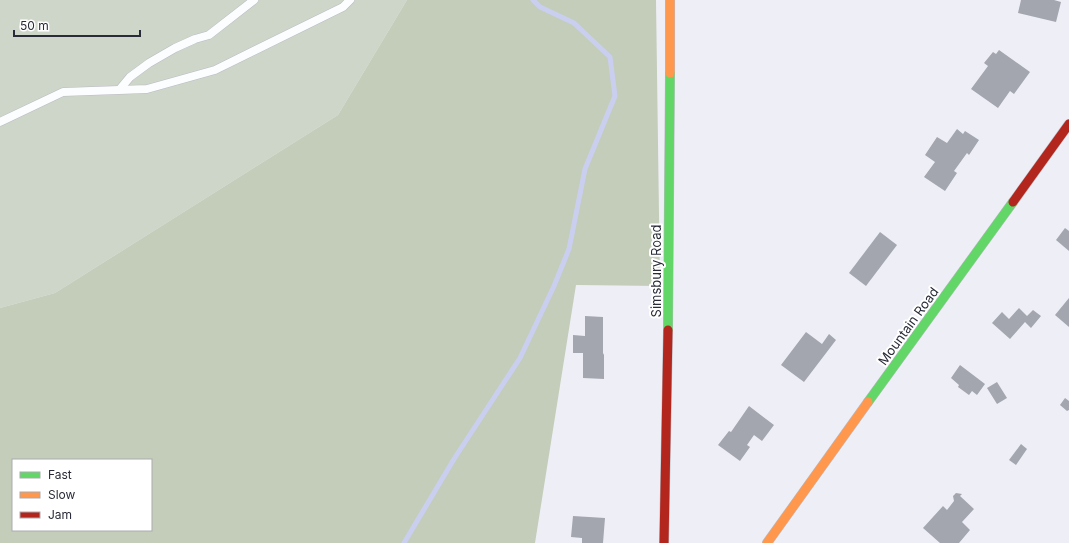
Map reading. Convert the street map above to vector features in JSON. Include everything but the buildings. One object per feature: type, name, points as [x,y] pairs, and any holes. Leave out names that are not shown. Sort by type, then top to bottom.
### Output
[{"type":"main road","name":"Simsbury Road","points":[[664,543],[668,363],[670,0]]},
{"type":"main road","name":"Mountain Road","points":[[767,543],[1069,124]]},
{"type":"lane","points":[[120,89],[130,77],[149,63],[175,48],[195,39],[209,35],[254,0]]},
{"type":"lane","points":[[0,122],[63,92],[147,89],[215,70],[343,6],[350,0]]},
{"type":"shaded area","points":[[0,0],[407,0],[338,115],[55,293],[0,308]]},
{"type":"green space","points":[[407,0],[656,0],[660,286],[576,285],[535,543],[0,543],[0,308],[55,293],[338,115]]},
{"type":"waterway","points":[[404,543],[454,459],[520,358],[554,286],[569,249],[585,169],[615,96],[610,57],[574,23],[540,7],[533,0]]},
{"type":"traffic: fast","points":[[668,330],[670,73]]},
{"type":"traffic: fast","points":[[868,402],[1013,202]]},
{"type":"traffic: slow","points":[[670,0],[670,73]]},
{"type":"traffic: slow","points":[[767,543],[868,402]]},
{"type":"traffic: jam","points":[[1013,202],[1069,124]]},
{"type":"traffic: jam","points":[[664,543],[668,330]]}]
